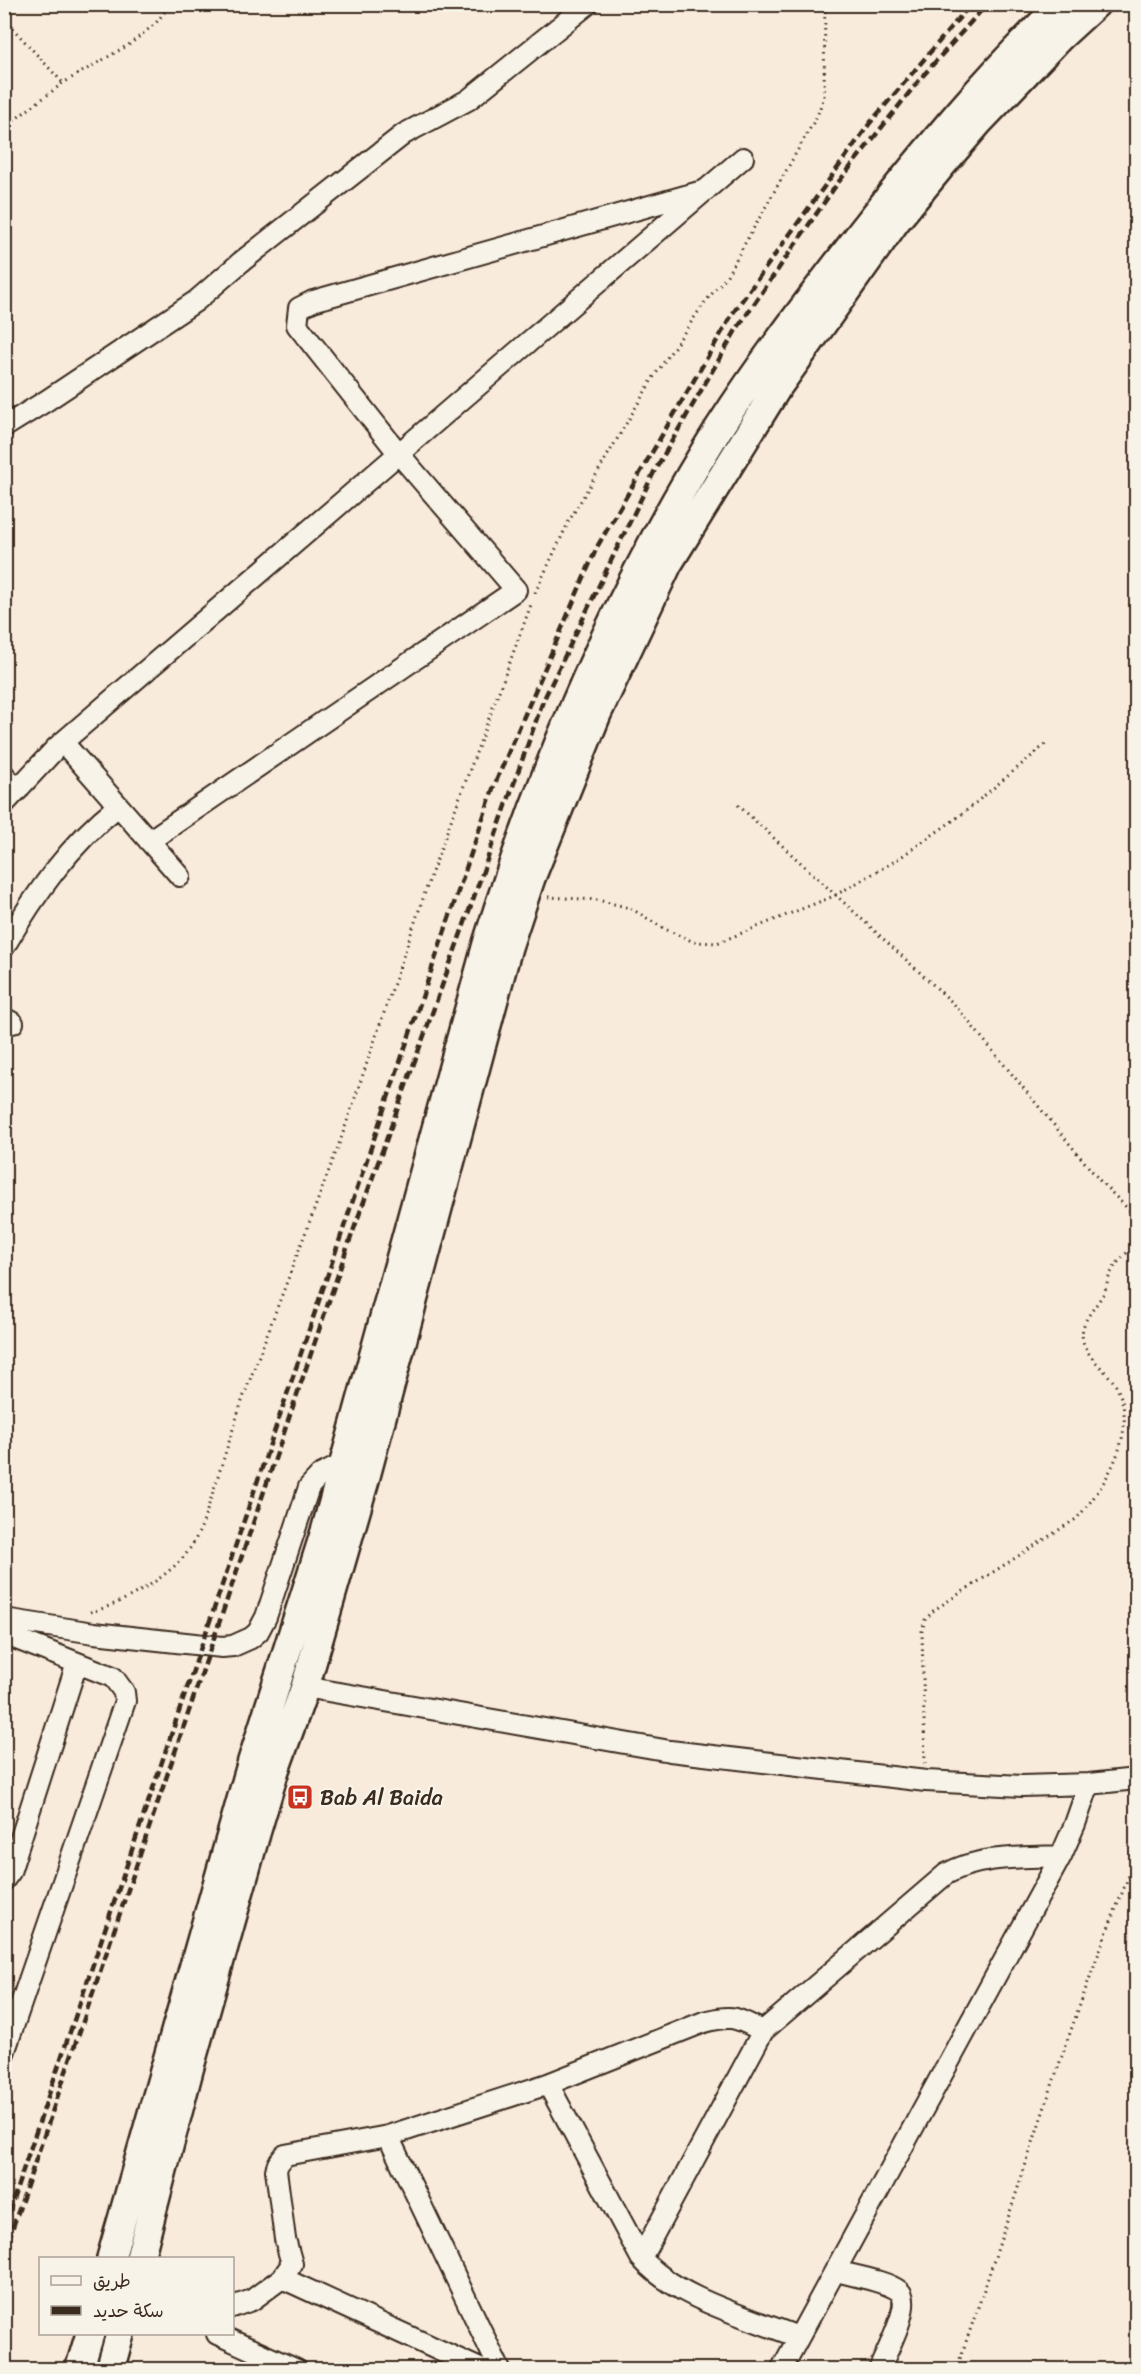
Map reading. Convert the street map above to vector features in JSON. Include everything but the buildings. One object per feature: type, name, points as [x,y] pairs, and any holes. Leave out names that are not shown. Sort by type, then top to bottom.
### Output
[{"type":"street","points":[[4,427],[46,402],[196,301],[241,262],[404,134],[468,100],[588,4]]},
{"type":"street","points":[[112,2257],[252,1761],[326,1528],[488,940],[538,795],[574,707],[649,550],[718,429],[795,319],[923,153],[1062,4]]},
{"type":"street","points":[[141,2257],[189,2070],[255,1837],[304,1687],[393,1378],[508,947],[525,895],[597,714],[668,564],[777,388],[896,221],[942,165],[978,123],[1096,4]]},
{"type":"street","points":[[9,790],[743,158]]},
{"type":"street","points":[[149,841],[516,590],[399,454],[297,325],[299,308],[313,301],[706,190]]},
{"type":"street","points":[[62,744],[180,876]]},
{"type":"street","points":[[4,947],[57,867],[96,824],[118,806]]},
{"type":"street","points":[[4,1619],[166,1642],[222,1647],[242,1643],[258,1632],[266,1617],[309,1487],[320,1475],[344,1464]]},
{"type":"street","points":[[4,1634],[113,1677],[124,1692],[125,1701],[4,2053]]},
{"type":"street","points":[[4,1880],[10,1872],[77,1663]]},
{"type":"street","points":[[304,1687],[670,1751],[926,1780],[1022,1786],[1089,1784],[1137,1779]]},
{"type":"street","points":[[781,2370],[1061,1856],[1089,1784]]},
{"type":"street","points":[[641,2258],[763,2031],[946,1874],[963,1864],[982,1860],[1061,1856]]},
{"type":"street","points":[[234,2306],[252,2300],[282,2278],[292,2264],[285,2238],[277,2177],[281,2158],[290,2153],[388,2136],[548,2084],[724,2016],[735,2017],[763,2031]]},
{"type":"street","points":[[548,2084],[641,2258],[655,2273],[687,2293],[798,2337]]},
{"type":"street","points":[[388,2136],[500,2370]]},
{"type":"street","points":[[836,2271],[887,2285],[899,2291],[904,2297],[904,2310],[879,2370]]},
{"type":"street","points":[[282,2278],[482,2370]]},
{"type":"street","points":[[79,2370],[90,2335]]},
{"type":"street","points":[[110,2370],[120,2335]]},
{"type":"street","points":[[219,2335],[297,2370]]},
{"type":"path","points":[[4,128],[63,83],[130,44],[154,24],[171,4]]},
{"type":"path","points":[[87,1613],[111,1605],[151,1583],[179,1562],[196,1540],[243,1398],[342,1136],[432,872],[519,632],[569,521],[653,378],[705,302],[726,277],[817,116],[824,97],[825,4]]},
{"type":"path","points":[[4,19],[63,83]]},
{"type":"path","points":[[525,895],[598,900],[630,908],[665,929],[694,942],[717,943],[834,896],[895,861],[951,822],[1046,744]]},
{"type":"path","points":[[738,806],[954,1004],[1101,1182],[1137,1217]]},
{"type":"path","points":[[926,1780],[922,1631],[925,1620],[934,1610],[1076,1519],[1092,1501],[1119,1454],[1128,1415],[1124,1397],[1085,1349],[1082,1338],[1084,1324],[1104,1294],[1112,1270],[1137,1244]]},
{"type":"path","points":[[956,2370],[1046,2103],[1110,1923],[1137,1859]]},
{"type":"railway","points":[[4,2226],[494,786],[597,547],[733,313],[870,123],[971,4]]},
{"type":"railway","points":[[4,2253],[346,1251],[543,701],[654,472],[736,330],[837,184],[920,79],[987,4]]},
{"type":"place","name":"Bab Al Baida","points":[[300,1797]]}]
